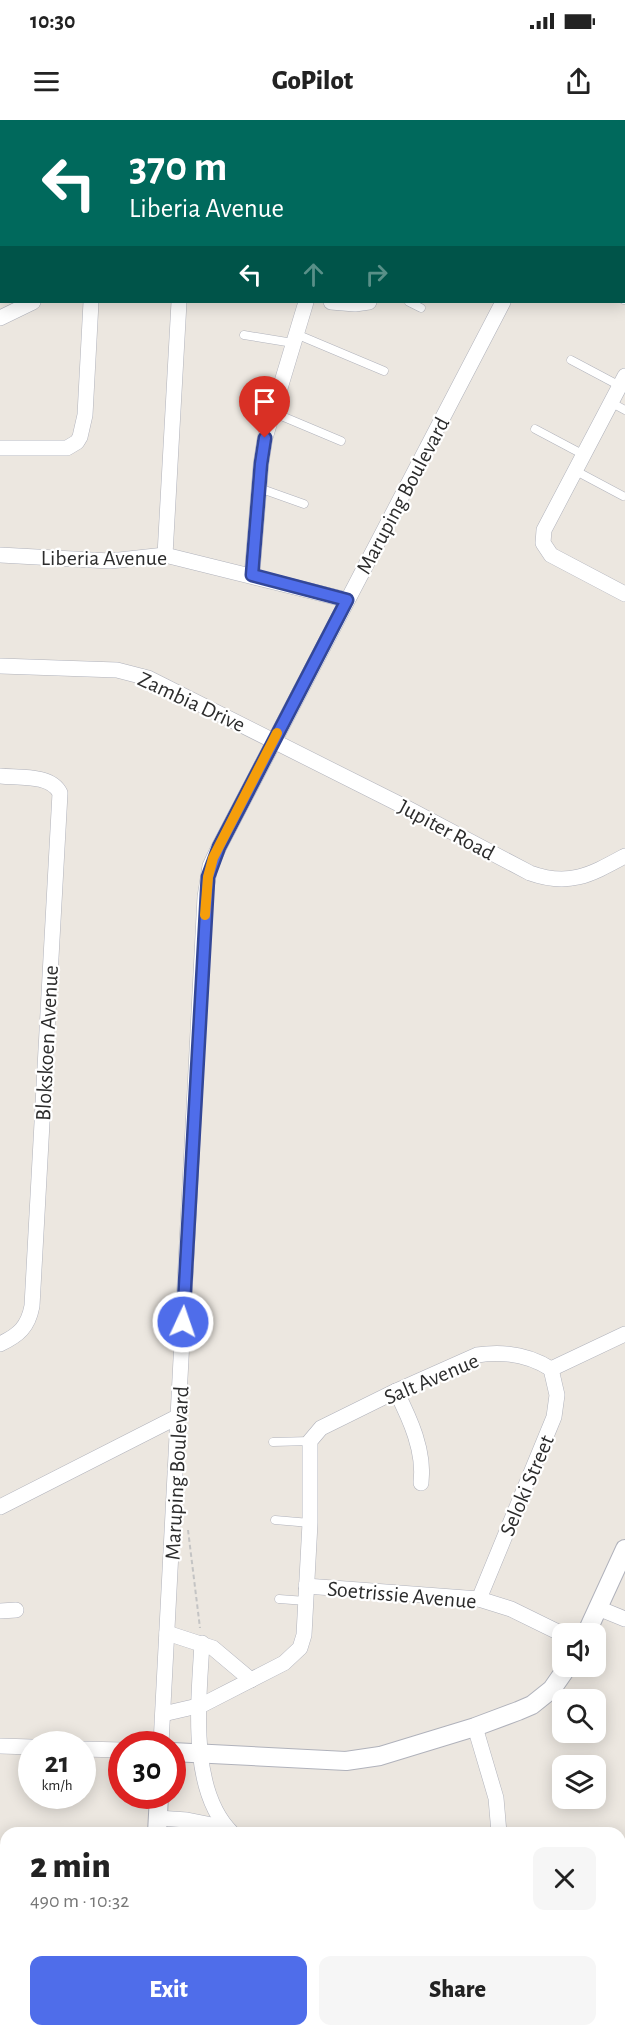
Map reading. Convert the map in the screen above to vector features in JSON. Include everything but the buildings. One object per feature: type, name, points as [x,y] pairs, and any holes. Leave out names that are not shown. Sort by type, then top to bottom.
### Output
[{"type":"street","points":[[0,318],[31,303]]},
{"type":"street","points":[[0,448],[67,448],[77,442],[85,415],[91,303]]},
{"type":"street","points":[[165,555],[179,303]]},
{"type":"street","points":[[252,575],[265,438],[306,303]]},
{"type":"street","points":[[343,303],[362,303]]},
{"type":"street","name":"Maruping Boulevard","points":[[162,1731],[208,877],[213,858],[502,303]]},
{"type":"street","points":[[623,381],[618,406],[584,455],[544,530],[543,543],[551,555],[625,594]]},
{"type":"street","name":"Liberia Avenue","points":[[0,555],[110,561],[165,555],[347,600]]},
{"type":"street","name":"Zambia Drive","points":[[0,666],[117,670],[137,674],[164,685],[274,740]]},
{"type":"street","name":"Jupiter Road","points":[[274,740],[530,873],[547,879],[569,880],[590,874],[625,856]]},
{"type":"street","name":"Blokskoen Avenue","points":[[0,776],[48,782],[56,786],[60,793],[33,1296],[30,1316],[24,1329],[0,1344]]},
{"type":"street","points":[[551,1369],[625,1334]]},
{"type":"street","name":"Salt Avenue","points":[[309,1441],[321,1428],[466,1359],[488,1353],[516,1355],[531,1359],[551,1369]]},
{"type":"street","name":"Seloki Street","points":[[479,1599],[554,1417],[557,1395],[551,1369]]},
{"type":"street","points":[[396,1391],[406,1412],[419,1451],[423,1467],[421,1483]]},
{"type":"street","points":[[0,1507],[179,1416]]},
{"type":"street","points":[[163,1714],[199,1706],[284,1664],[300,1648],[304,1635],[310,1522],[309,1441]]},
{"type":"street","points":[[591,1623],[625,1549]]},
{"type":"street","name":"Soetrissie Avenue","points":[[306,1594],[479,1599],[500,1604],[552,1629]]},
{"type":"street","points":[[597,1608],[625,1619]]},
{"type":"street","points":[[0,1611],[16,1610]]},
{"type":"street","points":[[167,1633],[213,1648],[251,1680]]},
{"type":"street","points":[[202,1643],[199,1706],[200,1754],[212,1801],[227,1827]]},
{"type":"street","points":[[186,1753],[346,1761],[380,1756],[475,1727],[532,1705],[552,1689],[560,1677]]},
{"type":"street","points":[[475,1727],[496,1798],[498,1827]]},
{"type":"street","points":[[0,1746],[18,1747]]},
{"type":"street","points":[[158,1809],[157,1826],[187,1820],[214,1827]]},
{"type":"lane","points":[[411,303],[421,308]]},
{"type":"lane","points":[[244,335],[294,339],[384,371]]},
{"type":"lane","points":[[571,360],[623,381]]},
{"type":"lane","points":[[272,412],[341,441]]},
{"type":"lane","points":[[535,429],[584,455]]},
{"type":"lane","points":[[576,471],[623,496]]},
{"type":"lane","points":[[259,488],[304,504]]},
{"type":"lane","points":[[273,1442],[309,1441]]},
{"type":"lane","points":[[275,1520],[310,1522]]},
{"type":"lane","points":[[279,1599],[306,1594]]},
{"type":"path","points":[[187,1525],[202,1643]]},
{"type":"slow traffic","points":[[205,915],[205,897],[213,858],[277,733]]},
{"type":"route","points":[[183,1322],[205,897],[210,866],[347,600],[252,575],[265,438]]}]
